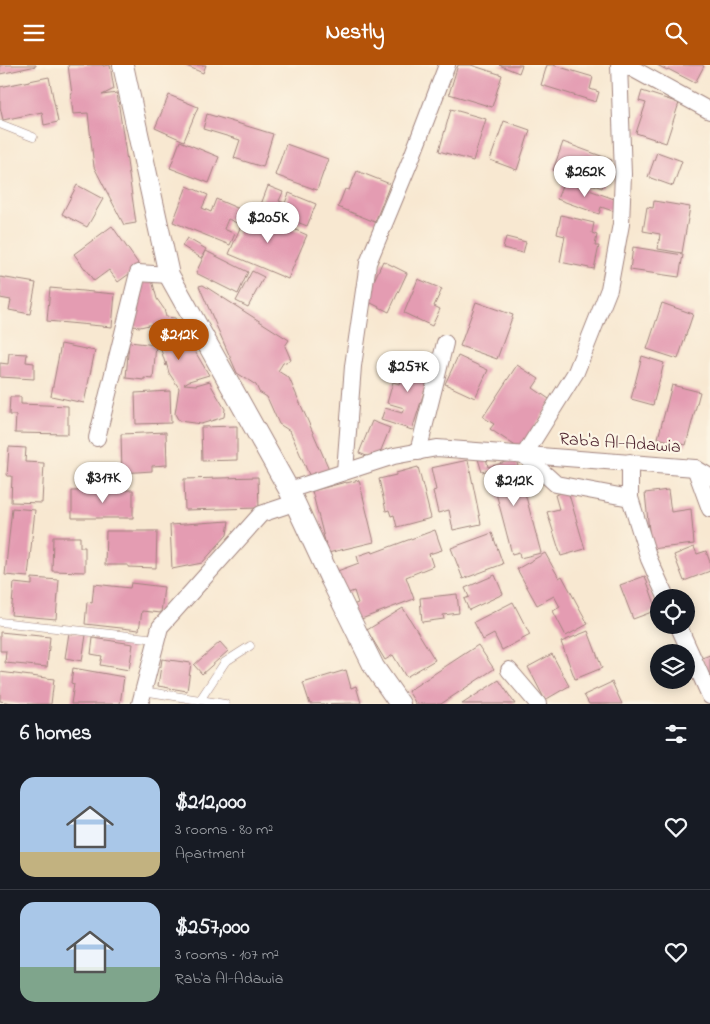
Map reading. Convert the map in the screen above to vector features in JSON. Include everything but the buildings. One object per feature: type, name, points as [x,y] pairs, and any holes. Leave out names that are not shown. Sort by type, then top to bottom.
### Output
[{"type":"street","points":[[123,65],[169,275],[292,497],[330,580],[374,667],[400,704]]},
{"type":"street","points":[[345,471],[353,366],[368,263],[447,65]]},
{"type":"street","points":[[619,65],[624,174],[622,224],[610,289],[576,372],[524,455],[556,484],[630,497]]},
{"type":"street","points":[[626,65],[710,111]]},
{"type":"street","points":[[97,437],[138,273],[169,275]]},
{"type":"street","points":[[418,452],[445,343]]},
{"type":"street","name":"Rab'a Al-Adawia","points":[[141,698],[160,627],[261,514],[345,471],[394,456],[437,448],[695,468],[710,477]]},
{"type":"street","points":[[630,462],[630,497],[649,559],[662,589]]},
{"type":"street","points":[[695,468],[710,509]]},
{"type":"street","points":[[682,634],[710,696]]},
{"type":"street","points":[[509,670],[538,704]]},
{"type":"lane","points":[[0,125],[33,137]]},
{"type":"lane","points":[[0,622],[157,639]]},
{"type":"lane","points":[[200,700],[225,662],[250,646]]},
{"type":"lane","points":[[141,698],[200,700],[225,704]]}]
